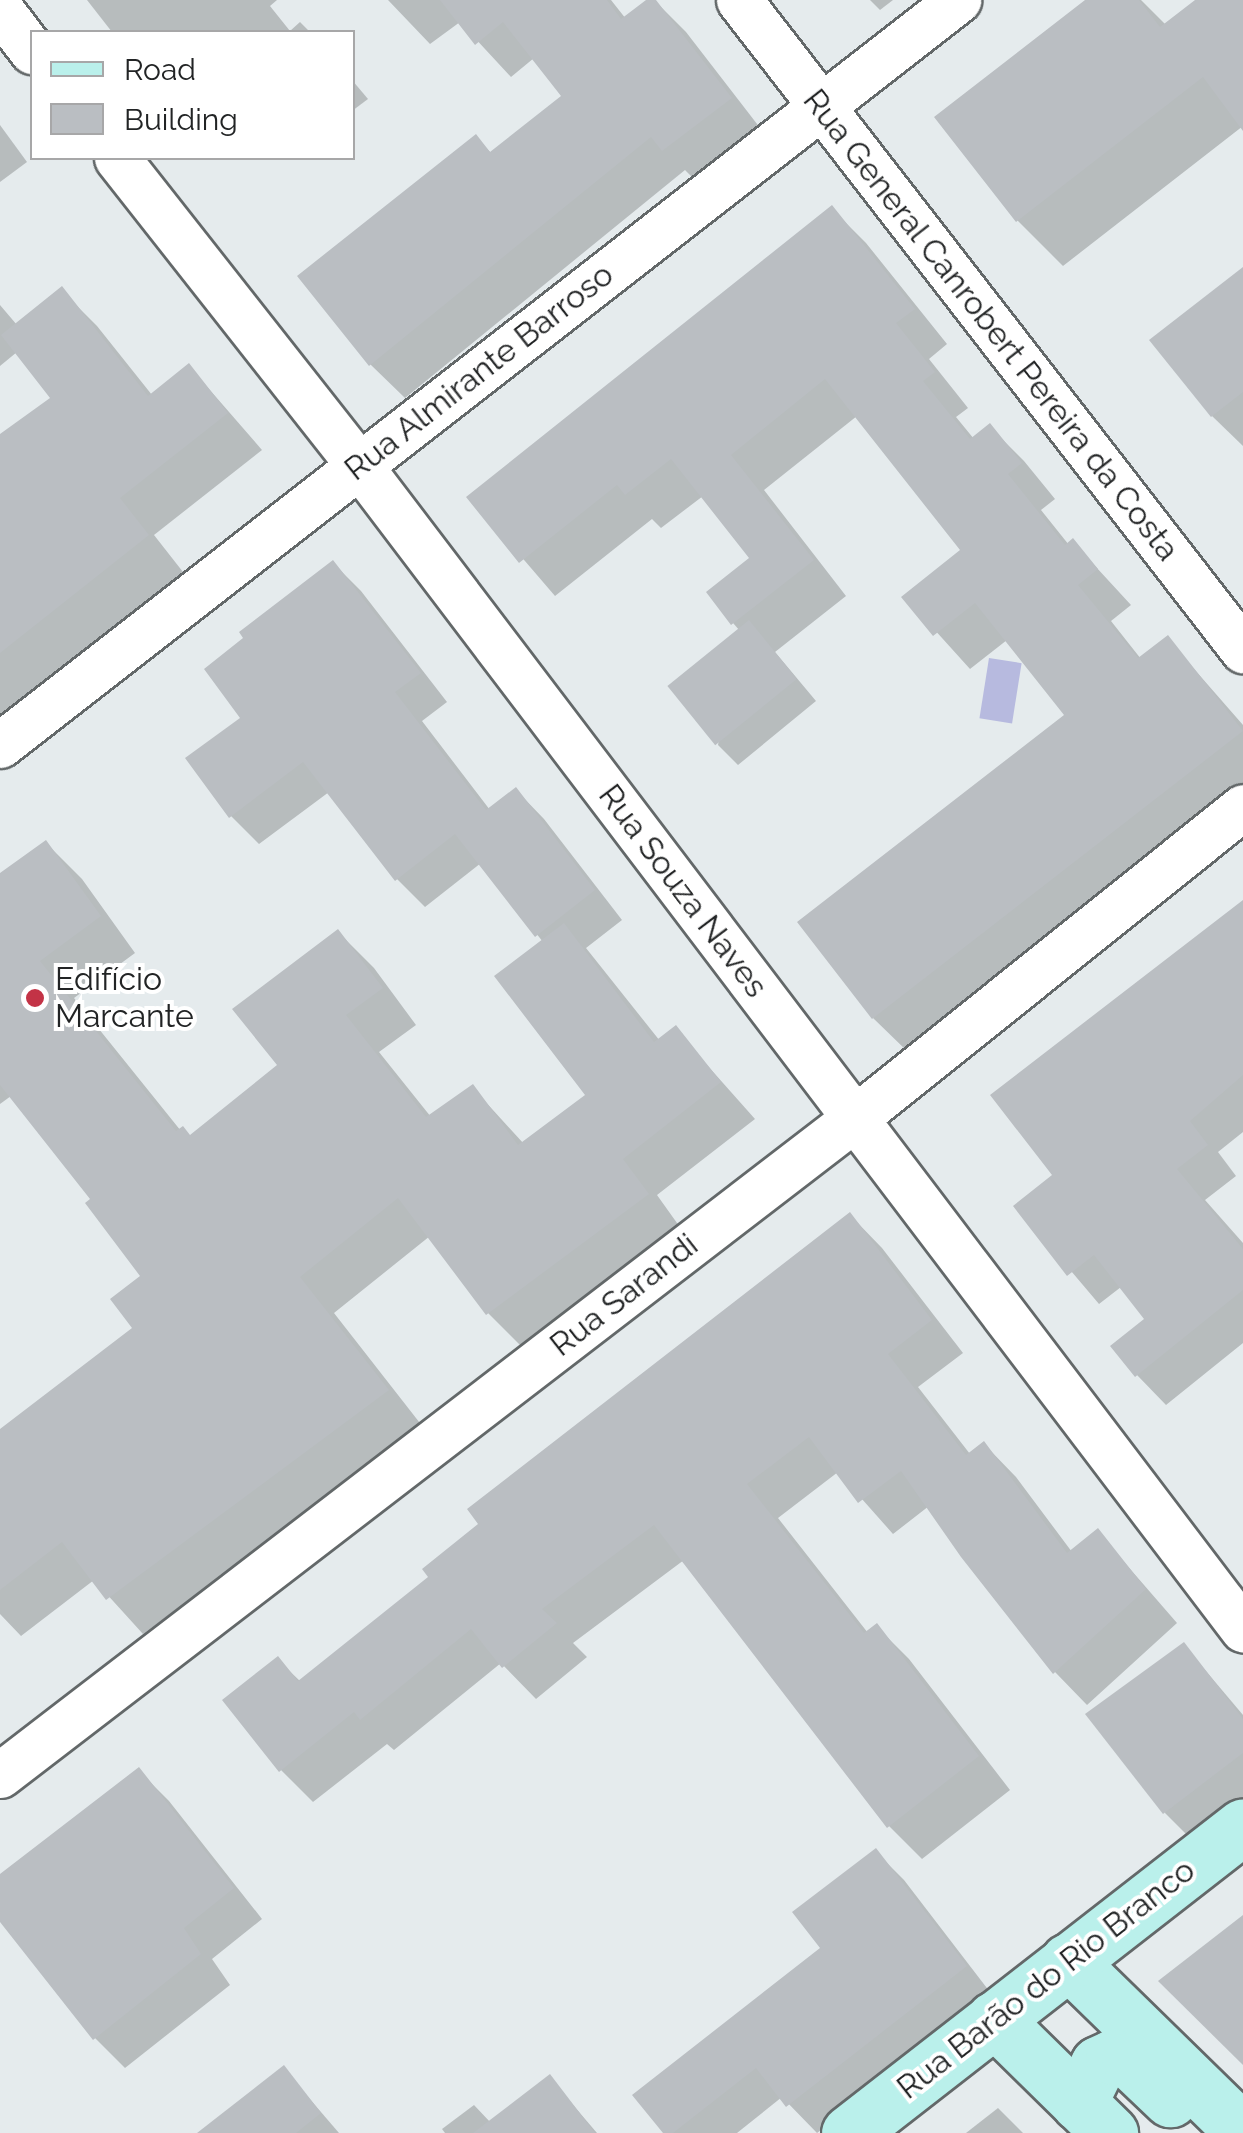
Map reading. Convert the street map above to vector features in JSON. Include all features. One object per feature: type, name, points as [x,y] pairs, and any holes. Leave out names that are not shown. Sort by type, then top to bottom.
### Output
[{"type":"street","name":"Rua General Canrobert Pereira da Costa","points":[[739,0],[1243,650]]},
{"type":"street","name":"Rua Almirante Barroso","points":[[0,745],[958,0]]},
{"type":"street","points":[[0,10],[30,48]]},
{"type":"street","name":"Rua Souza Naves","points":[[119,160],[359,464],[1243,1629]]},
{"type":"street","name":"Rua Sarandi","points":[[0,1775],[855,1118],[1243,807]]},
{"type":"street","name":"Rua Barão do Rio Branco","points":[[848,2133],[1243,1826]]},
{"type":"street","points":[[1068,1960],[1243,2132]]},
{"type":"street","points":[[994,2019],[1095,2118]]},
{"type":"street","points":[[1095,2118],[1098,2064],[1113,2057],[1130,2060],[1204,2133]]},
{"type":"water","points":[[989,658],[1022,663],[1012,723],[979,718]]},
{"type":"building","points":[[440,0],[607,0],[621,19],[646,0],[656,0],[732,98],[662,151],[651,137],[369,366],[297,276],[476,134],[490,152],[561,96],[503,22],[475,45]]},
{"type":"building","points":[[1085,0],[1139,0],[1160,27],[1195,0],[1243,0],[1243,131],[1203,77],[1016,222],[934,117]]},
{"type":"building","points":[[832,205],[915,309],[896,323],[935,372],[923,381],[970,439],[990,423],[1022,463],[1008,474],[1065,545],[1073,538],[1098,569],[1078,585],[1138,658],[1168,635],[1243,731],[872,1019],[797,922],[1064,715],[975,603],[933,636],[901,597],[960,550],[825,379],[731,455],[814,560],[731,625],[706,592],[749,558],[671,459],[625,495],[617,485],[519,563],[466,497]]},
{"type":"building","points":[[1243,267],[1243,392],[1211,417],[1149,340]]},
{"type":"building","points":[[62,286],[148,396],[189,363],[228,413],[120,498],[149,535],[0,653],[0,434],[50,398],[1,335]]},
{"type":"building","points":[[333,560],[421,673],[395,692],[486,810],[516,787],[595,890],[535,937],[455,834],[395,881],[303,762],[229,818],[185,758],[240,718],[204,669],[243,638],[239,632]]},
{"type":"building","points":[[749,620],[797,679],[715,745],[667,686]]},
{"type":"building","points":[[46,840],[101,916],[40,961],[176,1131],[183,1126],[190,1135],[277,1065],[232,1009],[338,929],[383,988],[346,1015],[426,1117],[473,1084],[518,1145],[585,1095],[494,976],[564,923],[654,1042],[676,1025],[721,1082],[623,1159],[649,1194],[486,1315],[398,1198],[300,1277],[389,1390],[106,1600],[62,1542],[0,1590],[0,1429],[132,1328],[110,1299],[140,1276],[85,1203],[90,1199],[0,1085],[0,873]]},
{"type":"building","points":[[1243,900],[1243,1075],[1190,1121],[1208,1145],[1177,1169],[1243,1249],[1243,1290],[1135,1377],[1110,1346],[1144,1319],[1094,1255],[1067,1276],[1013,1206],[1052,1175],[990,1095]]},
{"type":"building","points":[[850,1212],[932,1320],[888,1354],[966,1455],[984,1441],[1067,1553],[1098,1528],[1146,1589],[1053,1674],[961,1557],[901,1471],[858,1503],[809,1437],[747,1484],[864,1633],[877,1623],[979,1756],[887,1828],[654,1525],[542,1609],[557,1623],[502,1668],[471,1629],[360,1720],[354,1712],[279,1772],[222,1700],[278,1656],[298,1681],[428,1577],[422,1569],[478,1524],[467,1509]]},
{"type":"building","points":[[1184,1642],[1243,1719],[1243,1753],[1163,1814],[1085,1714]]},
{"type":"building","points":[[139,1767],[234,1888],[184,1928],[201,1954],[93,2040],[0,1922],[0,1874]]},
{"type":"building","points":[[876,1848],[967,1966],[786,2107],[756,2068],[673,2133],[663,2133],[632,2095],[820,1948],[792,1912]]},
{"type":"building","points":[[1243,1915],[1243,2065],[1158,1981]]},
{"type":"building","points":[[284,2065],[321,2113],[296,2133],[197,2133]]},
{"type":"building","points":[[550,2074],[595,2133],[473,2133]]},
{"type":"place","name":"Edifício Marcante","points":[[35,998]]}]
